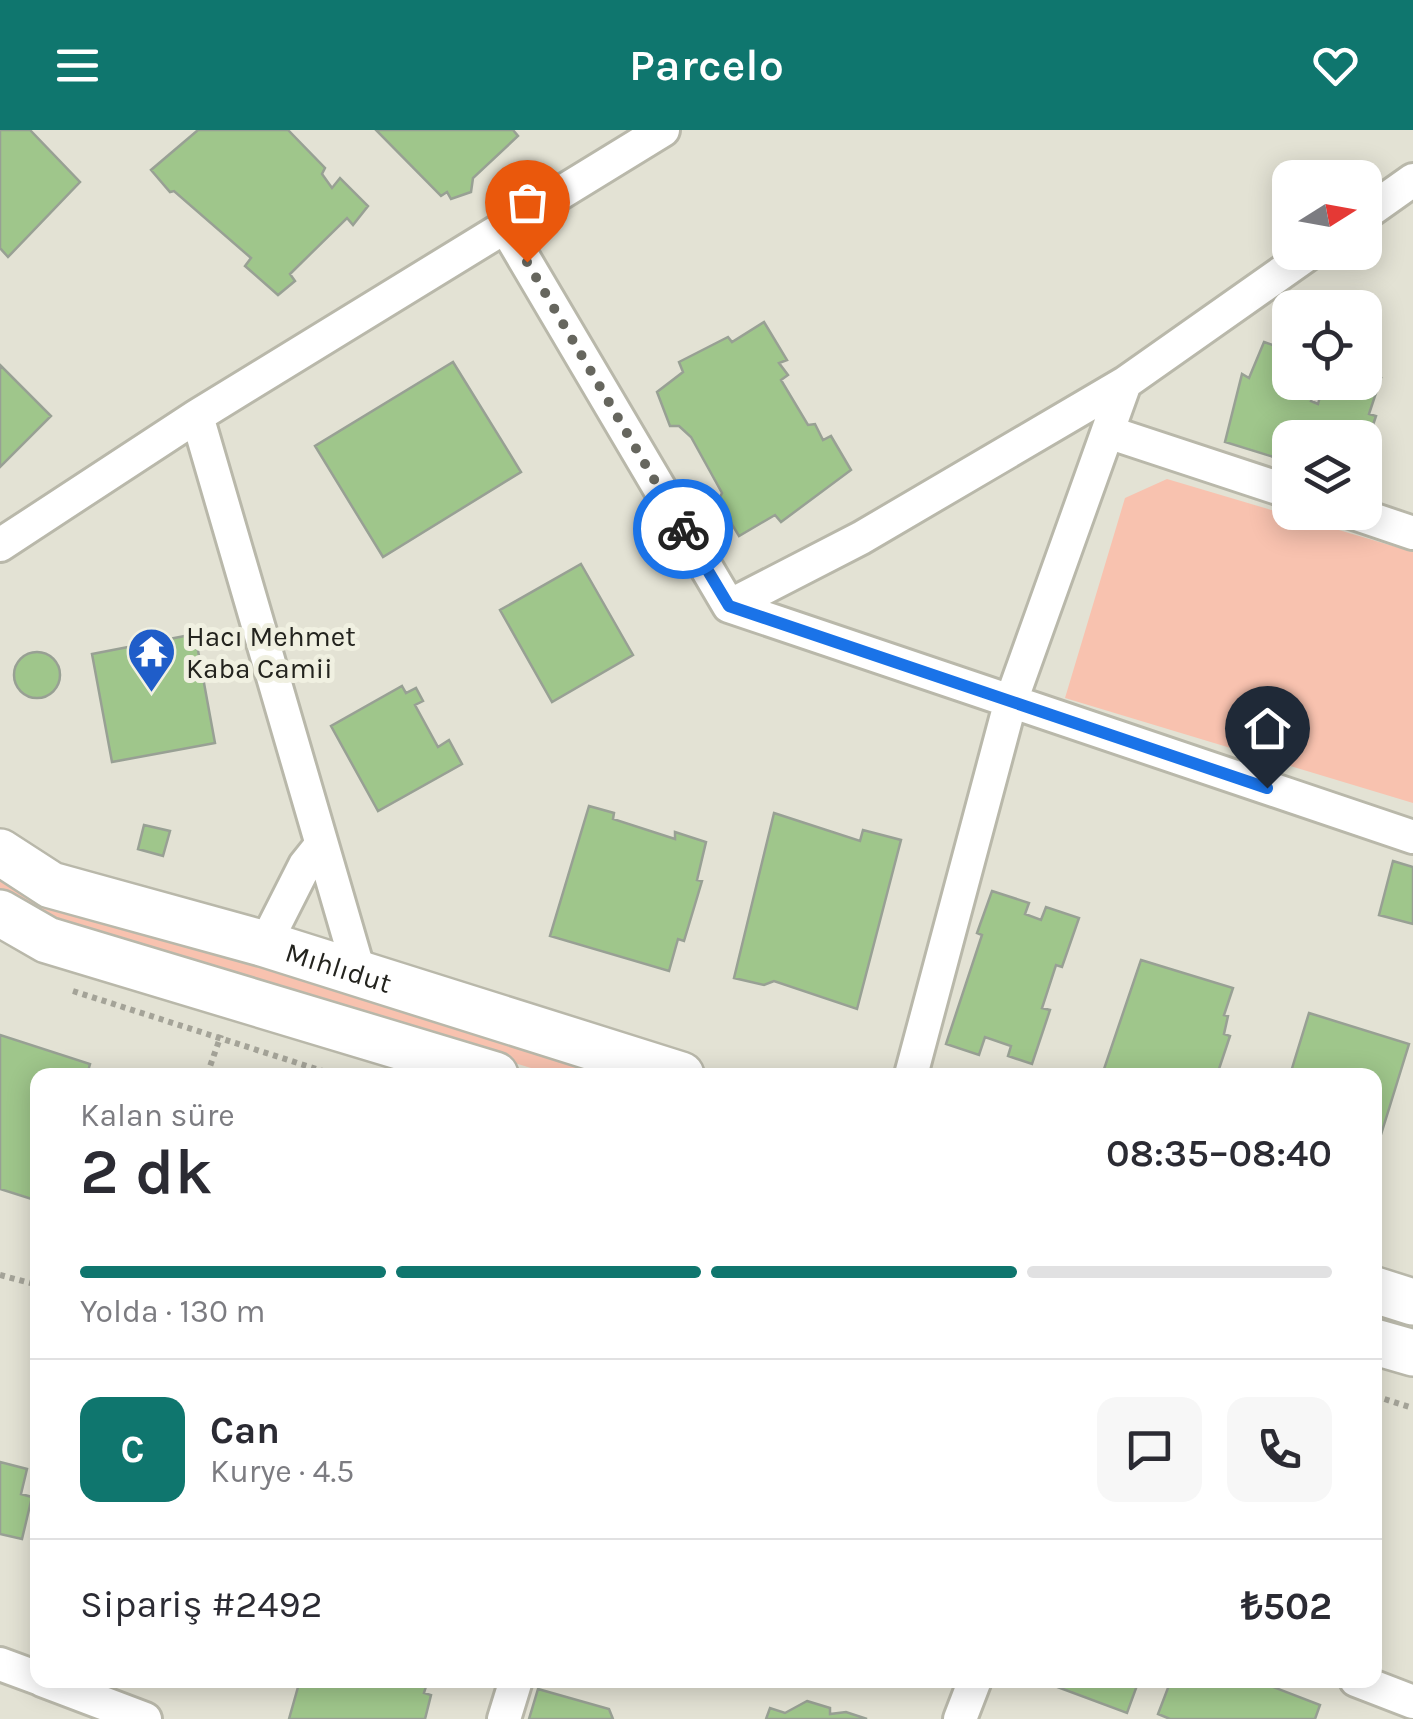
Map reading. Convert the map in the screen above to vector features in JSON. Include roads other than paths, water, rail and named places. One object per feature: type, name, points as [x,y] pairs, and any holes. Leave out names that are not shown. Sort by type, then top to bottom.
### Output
[{"type":"main road","name":"Mıhlıdut","points":[[0,852],[51,885],[265,944],[659,1068]]},
{"type":"main road","name":"Mıhlıdut","points":[[0,913],[47,940],[471,1068]]},
{"type":"main road","points":[[1382,1292],[1413,1302]]},
{"type":"main road","points":[[1382,1344],[1413,1353]]},
{"type":"street","points":[[0,545],[198,416],[663,130]]},
{"type":"street","points":[[1382,202],[1413,180]]},
{"type":"street","points":[[506,228],[729,606],[1010,704],[1413,836]]},
{"type":"street","points":[[729,606],[861,538],[1125,383],[1285,270]]},
{"type":"street","points":[[913,1068],[1010,704],[1125,383]]},
{"type":"street","points":[[198,416],[360,975]]},
{"type":"street","points":[[1108,432],[1272,486]]},
{"type":"street","points":[[1382,522],[1413,533]]},
{"type":"street","points":[[265,944],[305,864],[322,845]]},
{"type":"street","points":[[0,1664],[30,1675]]},
{"type":"street","points":[[64,1688],[145,1719]]},
{"type":"street","points":[[504,1719],[514,1688]]},
{"type":"street","points":[[960,1719],[972,1688]]},
{"type":"street","points":[[1377,1688],[1413,1702]]},
{"type":"place","name":"Hacı Mehmet Kaba Camii","points":[[151,694]]}]
